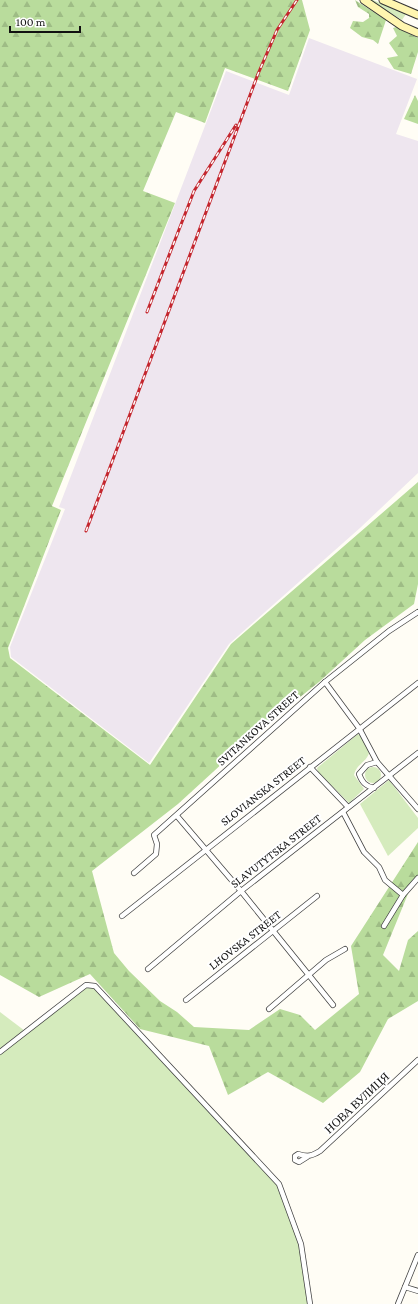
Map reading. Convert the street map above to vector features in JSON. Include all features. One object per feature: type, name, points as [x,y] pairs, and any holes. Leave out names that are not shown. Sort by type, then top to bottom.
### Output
[{"type":"main road","points":[[364,0],[402,26],[418,33]]},
{"type":"main road","points":[[383,0],[418,15]]},
{"type":"street","name":"SVITANKOVA STREET","points":[[134,873],[156,854],[157,844],[154,835],[325,682],[389,631],[418,612]]},
{"type":"street","points":[[325,682],[359,728],[377,762],[418,809]]},
{"type":"street","name":"SLOVIANSKA STREET","points":[[122,916],[418,683]]},
{"type":"street","name":"SLAVUTYTSKA STREET","points":[[148,968],[241,891],[418,753]]},
{"type":"street","points":[[374,788],[366,786],[361,780],[360,774],[362,769],[367,765],[377,762]]},
{"type":"street","points":[[310,767],[348,807]]},
{"type":"street","points":[[343,812],[364,852],[379,867],[385,880],[403,895]]},
{"type":"street","points":[[177,816],[241,891],[333,1005]]},
{"type":"street","points":[[384,926],[403,895],[418,878]]},
{"type":"street","name":"LHOVSKA STREET","points":[[186,1000],[317,896]]},
{"type":"street","points":[[269,1008],[326,960],[345,949]]},
{"type":"street","points":[[0,1052],[86,985],[95,986],[279,1184],[301,1244],[310,1304]]},
{"type":"street","name":"НОВА ВУЛИЦЯ","points":[[307,1157],[313,1156],[320,1151],[418,1060]]},
{"type":"street","points":[[398,1304],[418,1255]]},
{"type":"street","points":[[405,1287],[418,1291]]},
{"type":"shaded area","points":[[309,38],[417,79],[396,134],[418,141],[418,473],[360,528],[229,644],[149,763],[11,657],[10,647],[65,509],[59,507],[226,71],[289,95]]},
{"type":"green space","points":[[0,0],[302,0],[310,30],[288,91],[225,68],[205,123],[176,112],[143,191],[175,203],[52,506],[61,510],[8,648],[10,658],[150,765],[231,644],[418,482],[418,584],[414,604],[365,640],[319,682],[260,729],[178,804],[92,871],[114,953],[129,971],[160,1001],[177,1012],[194,1027],[249,1030],[280,1009],[300,1015],[315,1030],[359,994],[351,946],[418,842],[418,879],[412,884],[383,955],[399,971],[408,940],[418,931],[418,1001],[388,1019],[360,1072],[323,1103],[268,1072],[228,1095],[209,1046],[140,1029],[90,974],[39,997],[0,975]]},
{"type":"green space","points":[[355,0],[386,20],[378,44],[373,40],[362,37],[350,28],[353,21],[363,22],[369,18],[369,14],[358,7]]},
{"type":"green space","points":[[369,0],[373,0],[406,14],[402,20]]},
{"type":"green space","points":[[396,27],[418,38],[418,52],[411,74],[394,69],[387,58],[398,56],[389,43],[397,36],[393,28]]},
{"type":"green space","points":[[415,95],[418,101],[418,124],[404,119]]},
{"type":"green space","points":[[358,734],[362,737],[369,753],[366,759],[357,768],[354,775],[364,789],[349,803],[318,772],[317,768]]},
{"type":"green space","points":[[370,767],[376,767],[381,772],[379,781],[376,783],[370,783],[365,778],[365,772]]},
{"type":"green space","points":[[389,780],[418,818],[418,828],[388,856],[360,804]]},
{"type":"green space","points":[[86,987],[94,987],[277,1185],[299,1244],[308,1304],[0,1304],[0,1053]]},
{"type":"green space","points":[[0,1012],[25,1031],[0,1051]]},
{"type":"railway","points":[[86,531],[258,74],[277,30],[297,0]]},
{"type":"railway","points":[[147,312],[194,191],[236,125]]}]
